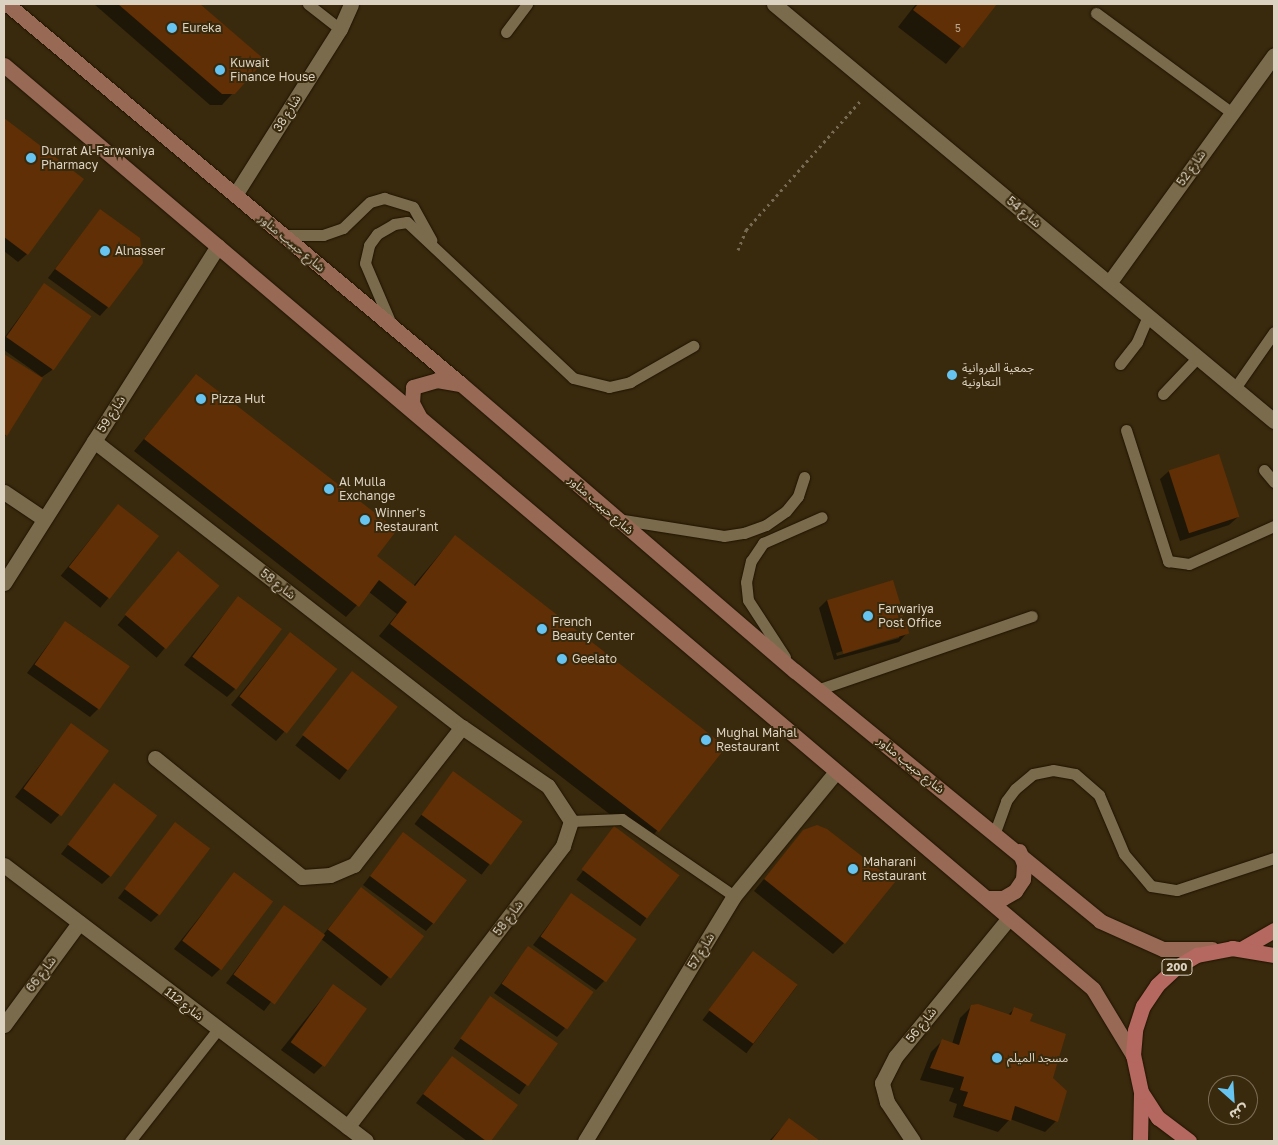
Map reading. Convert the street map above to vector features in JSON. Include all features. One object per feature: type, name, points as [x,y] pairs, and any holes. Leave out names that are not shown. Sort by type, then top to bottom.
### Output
[{"type":"main road","name":"200","points":[[1244,948],[1274,930]]},
{"type":"main road","name":"200","points":[[1140,1141],[1141,1092],[1133,1055],[1140,1014],[1156,985],[1189,960],[1221,949],[1244,948],[1274,954]]},
{"type":"main road","name":"200","points":[[1141,1092],[1158,1118],[1188,1141]]},
{"type":"street","name":"شارع حبيب مناور","points":[[7,4],[461,384],[795,671],[820,689],[1019,851],[1100,921],[1162,949],[1221,949]]},
{"type":"street","name":"شارع 38","points":[[235,195],[340,29],[351,4]]},
{"type":"street","name":"شارع 54","points":[[774,4],[1274,421]]},
{"type":"street","name":"شارع 52","points":[[1109,283],[1274,55]]},
{"type":"street","points":[[4,64],[835,773],[988,898],[1093,989],[1133,1055]]},
{"type":"street","name":"شارع 59","points":[[4,583],[218,246]]},
{"type":"street","points":[[421,419],[412,403],[413,387],[436,380],[461,384]]},
{"type":"street","name":"شارع 58","points":[[94,441],[462,727],[548,786],[571,821],[563,846],[348,1127]]},
{"type":"street","points":[[4,492],[44,519]]},
{"type":"street","points":[[155,758],[302,877],[330,875],[354,865],[462,727]]},
{"type":"street","name":"شارع 57","points":[[585,1141],[734,896],[835,773]]},
{"type":"street","points":[[988,898],[1003,898],[1015,891],[1023,879],[1024,864],[1019,851]]},
{"type":"street","name":"شارع 112","points":[[4,865],[366,1141]]},
{"type":"street","name":"شارع 56","points":[[913,1141],[887,1102],[882,1083],[896,1056],[1009,918]]},
{"type":"street","name":"شارع 66","points":[[4,1024],[79,923]]},
{"type":"lane","points":[[308,4],[340,29]]},
{"type":"lane","points":[[506,32],[528,4]]},
{"type":"lane","points":[[1096,13],[1231,112]]},
{"type":"lane","points":[[281,235],[323,235],[343,228],[370,202],[384,198],[413,207],[437,253]]},
{"type":"lane","points":[[393,328],[365,263],[369,245],[377,234],[394,224],[407,222],[437,253],[573,378],[608,387],[630,382],[693,346]]},
{"type":"lane","points":[[1120,364],[1137,342],[1148,316]]},
{"type":"lane","points":[[1235,388],[1274,332]]},
{"type":"lane","points":[[1163,394],[1198,357]]},
{"type":"lane","points":[[1126,430],[1168,561],[1189,564],[1274,526]]},
{"type":"lane","points":[[1264,470],[1274,482]]},
{"type":"lane","points":[[617,519],[724,536],[744,532],[766,524],[786,511],[798,496],[804,477]]},
{"type":"lane","points":[[795,671],[756,615],[748,600],[746,582],[751,562],[763,543],[822,517]]},
{"type":"lane","points":[[820,689],[1032,616]]},
{"type":"lane","points":[[995,832],[1006,802],[1015,789],[1033,774],[1053,770],[1075,774],[1099,795],[1124,854],[1151,886],[1177,890],[1274,858]]},
{"type":"lane","points":[[571,821],[622,819],[734,896]]},
{"type":"lane","points":[[130,1141],[218,1029]]},
{"type":"path","points":[[738,250],[746,230],[873,86]]},
{"type":"building","points":[[118,4],[200,4],[265,60],[235,94],[222,94]]},
{"type":"building","points":[[918,4],[997,4],[963,48],[913,10]]},
{"type":"building","points":[[4,118],[84,179],[28,255],[4,237]]},
{"type":"building","name":"Alnasser","points":[[100,209],[140,238],[143,263],[109,308],[55,269]]},
{"type":"building","points":[[44,283],[92,316],[54,370],[6,337]]},
{"type":"building","points":[[4,354],[43,378],[7,436],[4,434]]},
{"type":"building","points":[[196,374],[397,530],[377,556],[415,586],[455,535],[726,747],[659,832],[390,624],[407,602],[379,580],[359,607],[144,439]]},
{"type":"building","points":[[1219,454],[1239,517],[1189,533],[1169,470]]},
{"type":"building","points":[[118,504],[159,536],[110,599],[69,567]]},
{"type":"building","points":[[178,551],[219,586],[166,649],[125,615]]},
{"type":"building","name":"Farwariya Post Office","points":[[893,580],[909,634],[843,654],[827,600]]},
{"type":"building","points":[[238,596],[282,629],[236,690],[192,657]]},
{"type":"building","points":[[65,621],[130,666],[99,710],[35,664]]},
{"type":"building","points":[[290,632],[337,669],[287,734],[240,697]]},
{"type":"building","points":[[352,671],[398,707],[348,771],[302,735]]},
{"type":"building","points":[[71,723],[109,751],[61,816],[23,789]]},
{"type":"building","points":[[453,771],[523,822],[491,865],[421,815]]},
{"type":"building","points":[[114,783],[157,815],[111,877],[68,844]]},
{"type":"building","points":[[175,822],[210,848],[160,916],[124,889]]},
{"type":"building","points":[[817,825],[827,829],[895,882],[845,944],[764,879],[803,830]]},
{"type":"building","points":[[614,826],[679,875],[647,918],[582,869]]},
{"type":"building","points":[[403,832],[467,880],[434,924],[370,876]]},
{"type":"building","points":[[234,872],[273,901],[221,970],[182,941]]},
{"type":"building","points":[[361,887],[424,936],[391,979],[328,930]]},
{"type":"building","points":[[571,893],[637,939],[606,982],[541,936]]},
{"type":"building","points":[[284,905],[325,935],[275,1005],[233,975]]},
{"type":"building","points":[[528,946],[594,992],[567,1030],[502,984]]},
{"type":"building","points":[[753,951],[798,985],[753,1044],[708,1010]]},
{"type":"building","points":[[333,984],[367,1009],[325,1067],[291,1042]]},
{"type":"building","points":[[490,996],[558,1044],[528,1086],[460,1039]]},
{"type":"building","name":"مسجد الميلم","points":[[978,1004],[1011,1015],[1014,1007],[1033,1014],[1030,1021],[1066,1034],[1053,1078],[1067,1091],[1058,1122],[1015,1106],[1011,1121],[963,1106],[968,1092],[960,1090],[964,1077],[930,1068],[942,1039],[959,1045],[971,1005]]},
{"type":"building","points":[[452,1056],[518,1105],[491,1141],[486,1141],[423,1094]]},
{"type":"building","points":[[789,1118],[820,1141],[771,1141]]},
{"type":"place","name":"Eureka","points":[[172,28]]},
{"type":"place","name":"Kuwait Finance House","points":[[220,70]]},
{"type":"place","name":"Durrat Al-Farwaniya Pharmacy","points":[[31,158]]},
{"type":"place","name":"Alnasser","points":[[105,251]]},
{"type":"place","name":"جمعية الفروانية التعاونية","points":[[952,375]]},
{"type":"place","name":"Pizza Hut","points":[[201,399]]},
{"type":"place","name":"Al Mulla Exchange","points":[[329,489]]},
{"type":"place","name":"Winner's Restaurant","points":[[365,520]]},
{"type":"place","name":"Farwariya Post Office","points":[[868,616]]},
{"type":"place","name":"French Beauty Center","points":[[542,629]]},
{"type":"place","name":"Geelato","points":[[562,659]]},
{"type":"place","name":"Mughal Mahal Restaurant","points":[[706,740]]},
{"type":"place","name":"Maharani Restaurant","points":[[853,869]]},
{"type":"place","name":"مسجد الميلم","points":[[997,1058]]}]
